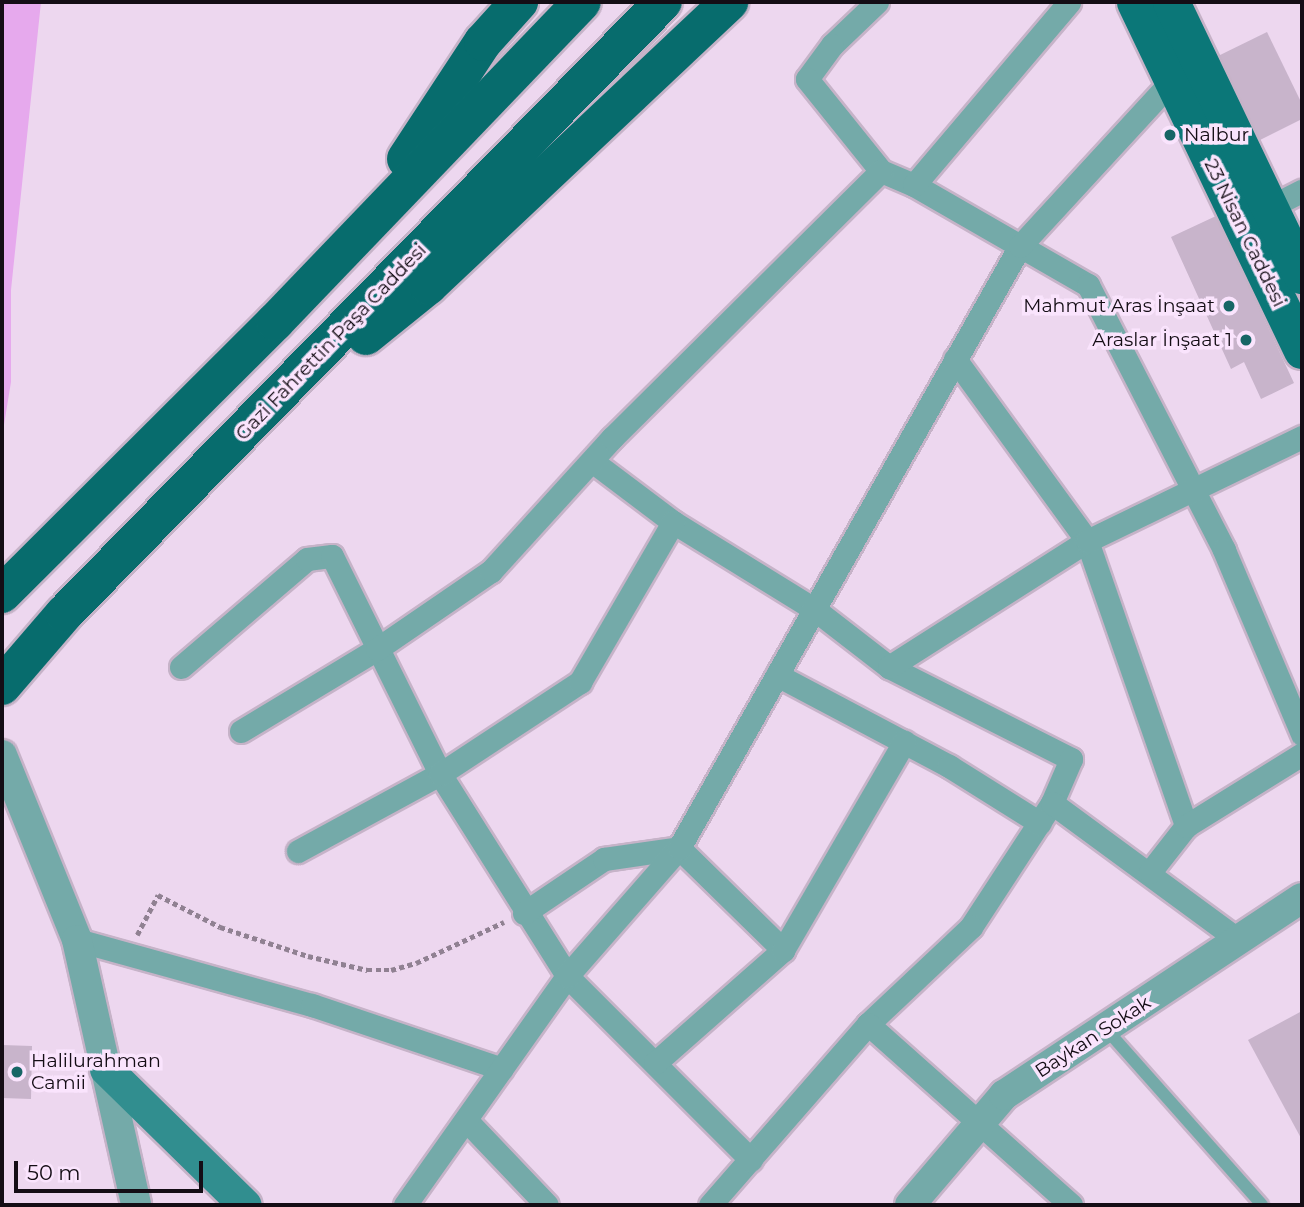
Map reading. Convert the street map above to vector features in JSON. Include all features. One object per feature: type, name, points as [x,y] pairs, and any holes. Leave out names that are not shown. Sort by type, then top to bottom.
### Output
[{"type":"highway","points":[[349,246],[483,42],[519,2]]},
{"type":"highway","points":[[2,594],[349,246],[583,2]]},
{"type":"highway","name":"Gazi Fahrettin Paşa Caddesi","points":[[9,677],[542,120],[663,2]]},
{"type":"highway","points":[[247,430],[428,286],[729,2]]},
{"type":"main road","name":"23 Nisan Caddesi","points":[[1135,2],[1171,82],[1302,350]]},
{"type":"main road","name":"23 Nisan Caddesi","points":[[1171,2],[1302,275]]},
{"type":"main road","points":[[106,1069],[245,1205]]},
{"type":"street","points":[[877,2],[832,45],[807,79],[881,171],[914,185],[1088,285],[1224,550],[1302,734]]},
{"type":"street","points":[[914,185],[1069,2]]},
{"type":"street","points":[[405,1205],[567,976],[679,848],[1020,246],[1171,82]]},
{"type":"street","points":[[241,731],[377,649],[491,571],[592,461],[881,171]]},
{"type":"street","points":[[1268,208],[1302,191]]},
{"type":"street","points":[[955,359],[1087,541],[1186,826]]},
{"type":"street","points":[[889,667],[1087,541],[1302,437]]},
{"type":"street","points":[[592,461],[673,522],[814,609],[889,667],[1071,759],[1052,803],[971,927],[868,1024],[710,1205]]},
{"type":"street","points":[[298,851],[440,775],[580,682],[673,522]]},
{"type":"street","points":[[181,667],[307,559],[332,556],[440,775],[524,913],[567,976],[751,1160]]},
{"type":"street","points":[[777,675],[904,742],[1040,823]]},
{"type":"street","points":[[655,1063],[783,950],[904,742]]},
{"type":"street","points":[[1150,872],[1186,826],[1302,754]]},
{"type":"street","points":[[2,755],[77,940],[136,1205]]},
{"type":"street","points":[[1052,803],[1150,872],[1240,941]]},
{"type":"street","points":[[524,913],[604,859],[679,848]]},
{"type":"street","points":[[679,848],[783,950]]},
{"type":"street","name":"Baykan Sokak","points":[[910,1205],[976,1124],[1004,1095],[1302,898]]},
{"type":"street","points":[[77,940],[312,1005],[502,1069]]},
{"type":"street","points":[[868,1024],[976,1124],[1071,1205]]},
{"type":"street","points":[[466,1120],[547,1205]]},
{"type":"lane","points":[[1106,1029],[1262,1205]]},
{"type":"path","points":[[127,954],[158,895],[220,927],[367,970],[416,963],[524,913]]},
{"type":"shaded area","points":[[2,2],[41,2],[11,290],[11,382],[2,437]]},
{"type":"building","points":[[1267,32],[1302,104],[1302,119],[1258,141],[1216,57]]},
{"type":"building","points":[[1216,216],[1294,383],[1261,399],[1244,362],[1231,369],[1171,237]]},
{"type":"building","points":[[1302,1011],[1302,1140],[1248,1040]]},
{"type":"building","name":"Halilurahman Camii","points":[[2,1045],[32,1046],[31,1099],[2,1098]]},
{"type":"place","name":"Nalbur","points":[[1170,135]]},
{"type":"place","name":"Mahmut Aras İnşaat","points":[[1229,306]]},
{"type":"place","name":"Araslar İnşaat 1","points":[[1246,340]]},
{"type":"place","name":"Halilurahman Camii","points":[[17,1072]]}]
